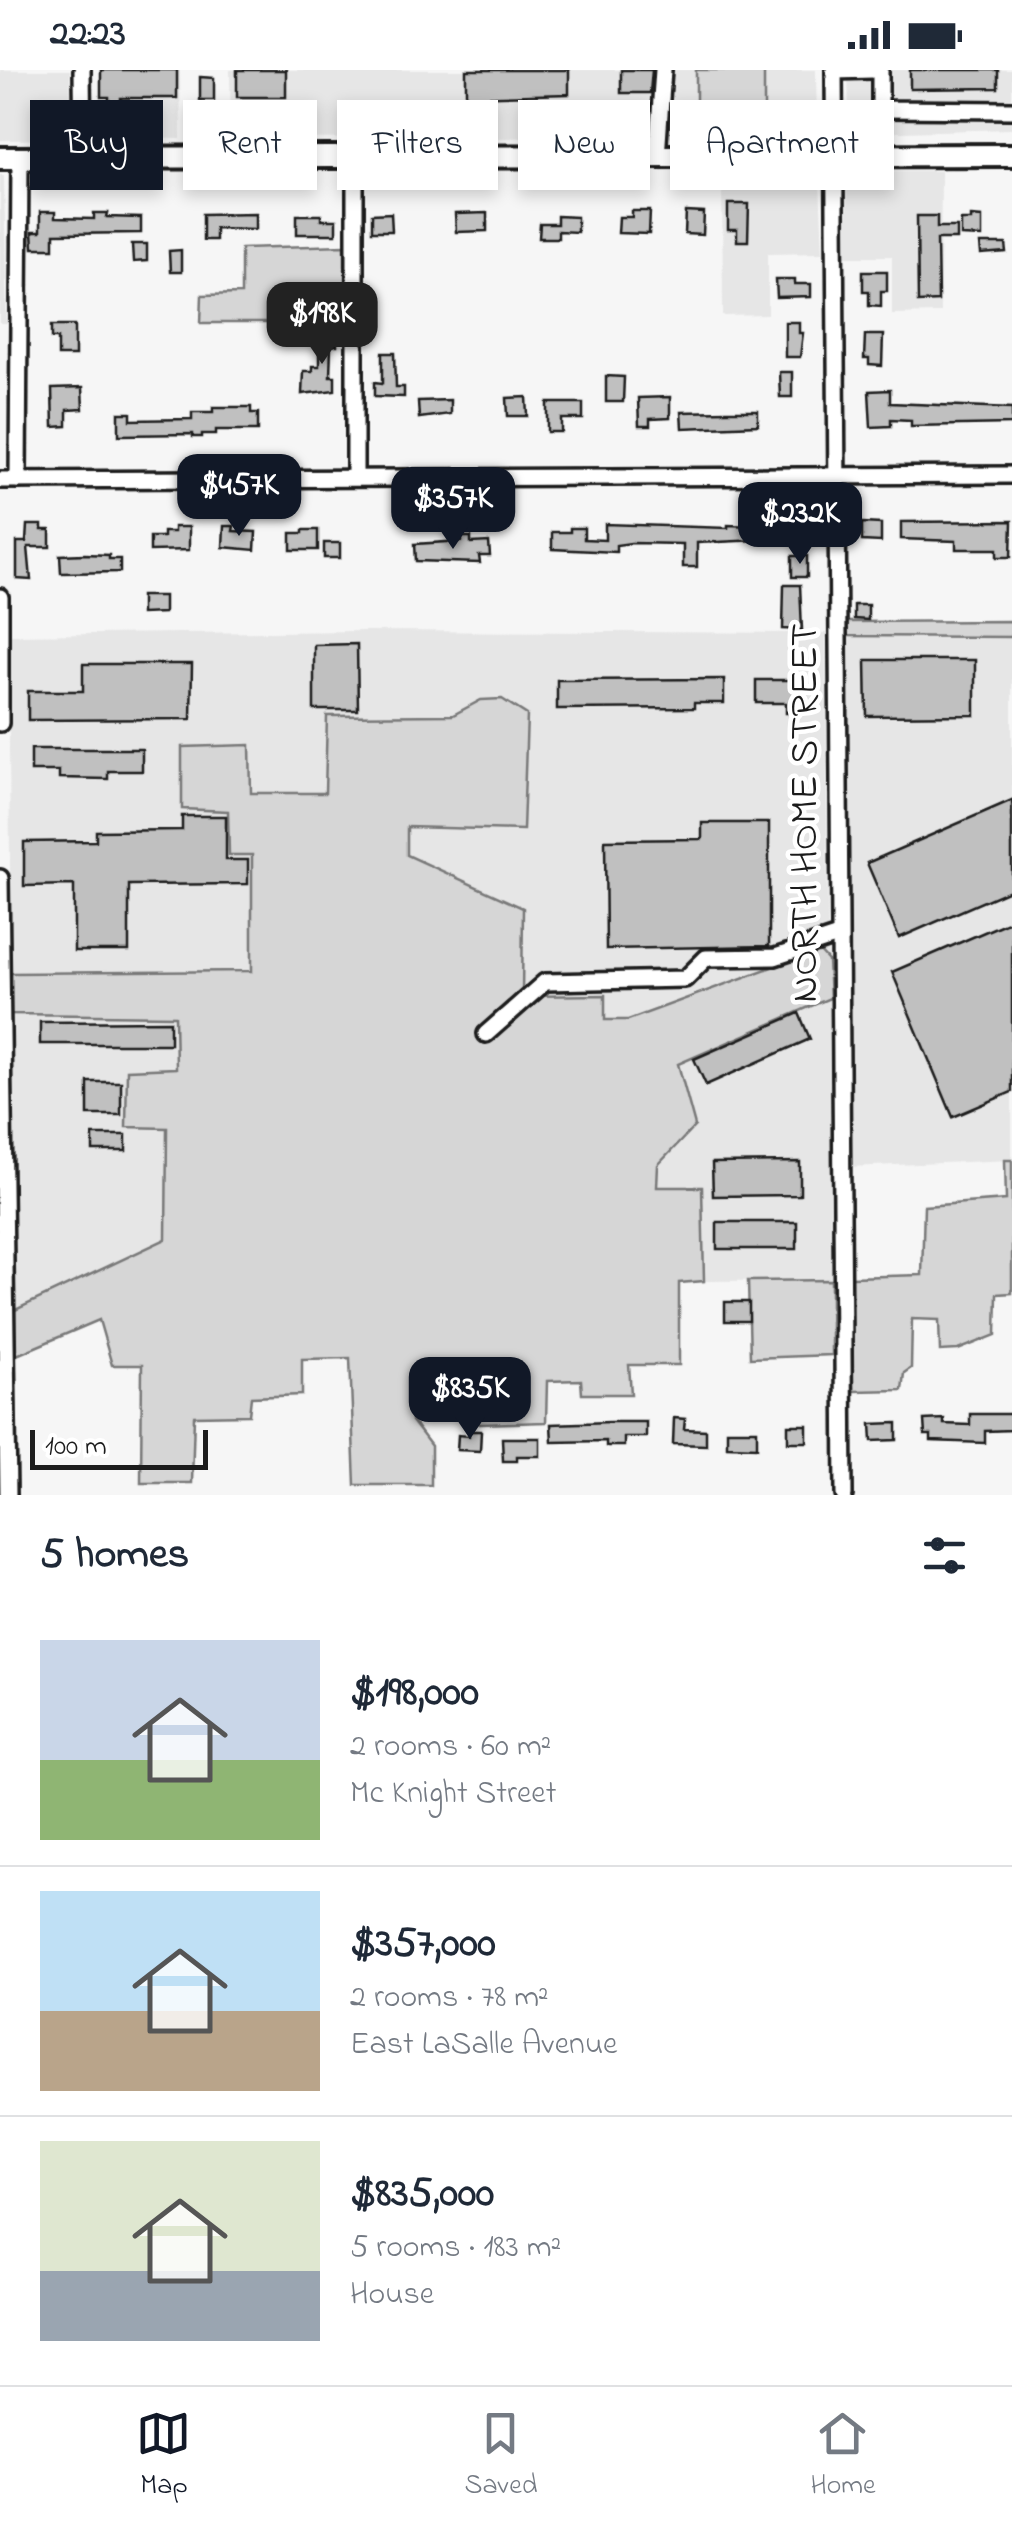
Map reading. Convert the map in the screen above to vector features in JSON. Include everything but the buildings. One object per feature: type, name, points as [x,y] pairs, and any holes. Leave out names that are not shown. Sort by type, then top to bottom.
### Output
[{"type":"main road","points":[[894,156],[1012,155]]},
{"type":"main road","points":[[498,158],[670,157]]},
{"type":"main road","points":[[163,158],[337,158]]},
{"type":"street","points":[[82,70],[82,100]]},
{"type":"street","points":[[657,157],[663,70]]},
{"type":"street","points":[[834,70],[872,70]]},
{"type":"street","name":"NORTH HOME STREET","points":[[834,70],[834,100]]},
{"type":"street","points":[[880,70],[880,109],[1012,110]]},
{"type":"street","points":[[10,158],[20,197],[18,480]]},
{"type":"street","points":[[355,190],[355,477]]},
{"type":"street","name":"NORTH HOME STREET","points":[[835,190],[844,1495]]},
{"type":"street","points":[[0,196],[20,197]]},
{"type":"street","points":[[0,480],[1012,474]]},
{"type":"street","points":[[0,597],[0,723]]},
{"type":"street","points":[[0,878],[8,1495]]},
{"type":"street","points":[[486,1034],[545,982],[685,980],[706,958],[775,957],[838,936]]},
{"type":"shaded area","points":[[0,70],[70,70],[70,100],[30,100],[30,140],[0,140]]},
{"type":"shaded area","points":[[130,70],[180,70],[181,139],[163,139],[163,100],[131,100]]},
{"type":"shaded area","points":[[230,70],[696,70],[696,100],[670,100],[670,137],[650,137],[650,100],[518,100],[518,138],[498,138],[498,100],[337,100],[337,139],[317,139],[317,100],[230,100]]},
{"type":"shaded area","points":[[696,70],[764,70],[764,100],[696,100]]},
{"type":"shaded area","points":[[764,70],[816,70],[817,100],[764,100]]},
{"type":"shaded area","points":[[848,70],[1012,70],[1012,129],[894,132],[894,100],[849,100]]},
{"type":"shaded area","points":[[894,171],[941,171],[940,313],[892,314],[892,256],[845,256],[847,190],[894,190]]},
{"type":"shaded area","points":[[0,174],[4,176],[7,324],[0,324]]},
{"type":"shaded area","points":[[722,190],[820,190],[823,252],[768,253],[768,315],[723,316]]},
{"type":"shaded area","points":[[345,245],[345,323],[201,323],[202,295],[241,294],[241,248]]},
{"type":"shaded area","points":[[1012,621],[1012,637],[847,636],[847,622]]},
{"type":"shaded area","points":[[365,631],[826,633],[828,961],[817,950],[628,1020],[605,1021],[605,995],[521,996],[523,908],[407,856],[407,827],[527,715],[501,699],[481,700],[454,715],[328,716],[326,793],[250,793],[229,811],[252,855],[252,971],[11,973],[8,635]]},
{"type":"shaded area","points":[[847,636],[1012,637],[1012,1160],[849,1167]]},
{"type":"shaded area","points":[[502,699],[527,715],[523,830],[407,827],[407,855],[523,908],[522,996],[605,995],[605,1020],[628,1020],[818,950],[828,961],[830,998],[678,1064],[695,1126],[658,1165],[657,1187],[702,1187],[704,1281],[679,1283],[679,1365],[629,1365],[631,1394],[582,1394],[581,1380],[547,1381],[546,1422],[480,1424],[452,1395],[429,1394],[412,1387],[412,1421],[431,1446],[431,1485],[355,1485],[350,1358],[302,1359],[302,1395],[251,1397],[249,1415],[194,1416],[192,1483],[141,1483],[142,1365],[112,1365],[99,1320],[12,1357],[13,1311],[166,1239],[167,1128],[126,1127],[127,1070],[176,1068],[175,1016],[10,1014],[11,973],[252,971],[252,855],[229,855],[228,811],[182,809],[182,747],[250,745],[251,793],[325,793],[327,716],[453,715],[481,700]]},
{"type":"shaded area","points":[[830,998],[831,1280],[704,1281],[701,1187],[657,1188],[658,1165],[694,1126],[677,1064]]},
{"type":"shaded area","points":[[10,1014],[175,1015],[176,1069],[127,1071],[167,1127],[166,1239],[13,1311]]},
{"type":"shaded area","points":[[1005,1160],[1012,1160],[1012,1293],[997,1294],[996,1335],[958,1350],[940,1351],[939,1320],[912,1319],[911,1368],[904,1373],[902,1390],[853,1391],[851,1277],[922,1275],[924,1206],[1006,1200]]},
{"type":"shaded area","points":[[831,1280],[831,1355],[750,1358],[748,1281]]}]
